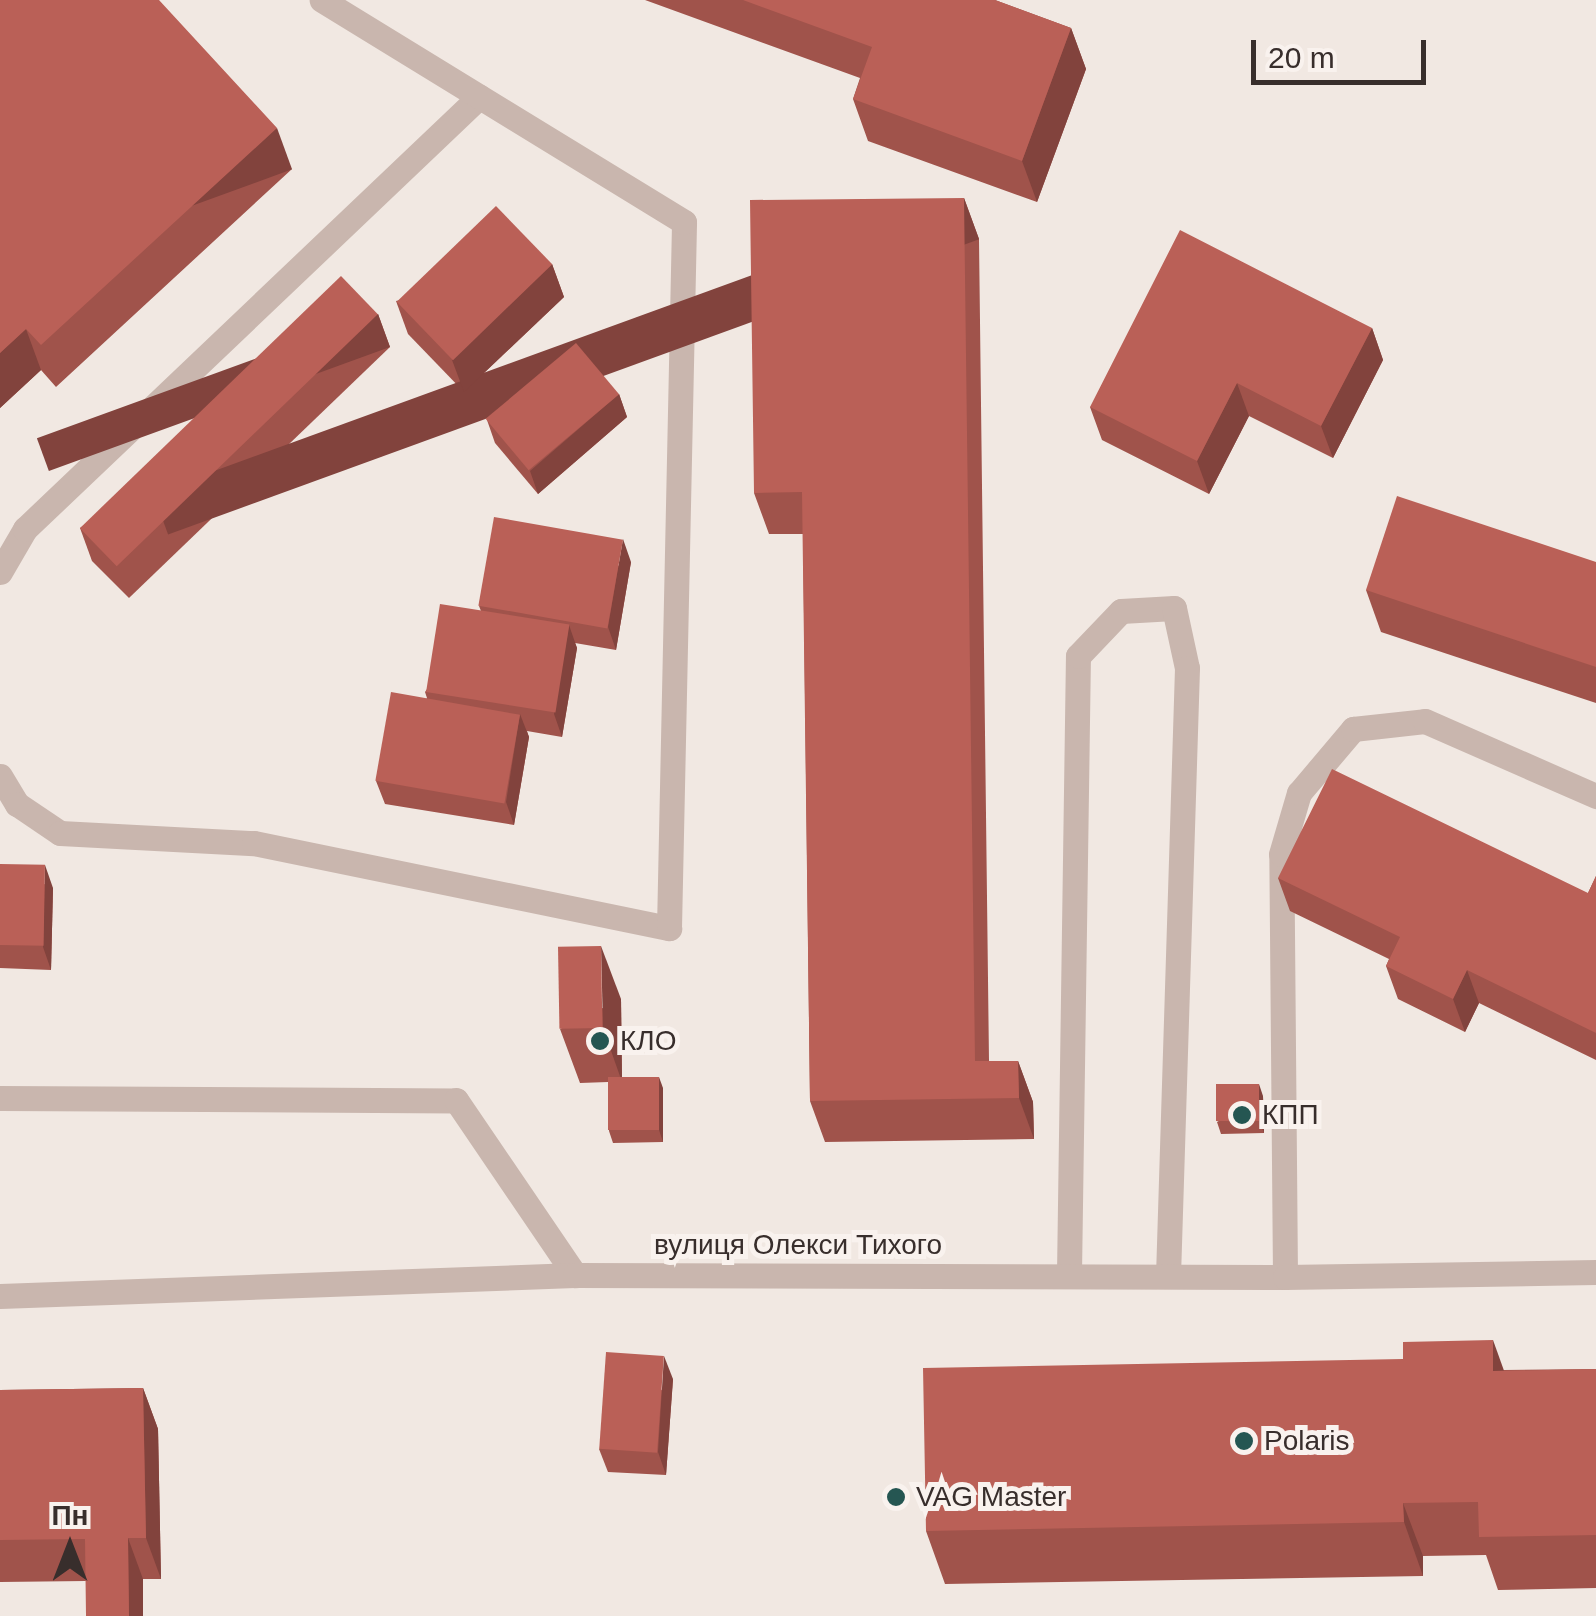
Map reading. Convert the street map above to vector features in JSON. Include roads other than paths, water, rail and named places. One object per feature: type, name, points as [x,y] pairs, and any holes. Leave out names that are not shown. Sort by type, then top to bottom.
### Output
[{"type":"street","points":[[0,776],[17,804],[60,833],[254,842],[669,928],[684,222],[322,0]]},
{"type":"street","points":[[0,572],[26,530],[478,97]]},
{"type":"street","points":[[1069,1274],[1078,656],[1121,611],[1174,608],[1187,668],[1168,1275]]},
{"type":"street","points":[[1285,1277],[1281,854],[1299,793],[1353,729],[1425,721],[1596,796]]},
{"type":"street","points":[[0,1098],[456,1100],[575,1275]]},
{"type":"street","name":"вулиця Олекси Тихого","points":[[0,1296],[575,1275],[1285,1277],[1596,1272]]},
{"type":"place","name":"КЛО","points":[[600,1041]]},
{"type":"place","name":"КПП","points":[[1242,1115]]},
{"type":"place","name":"Polaris","points":[[1244,1441]]},
{"type":"place","name":"VAG Master","points":[[896,1497]]}]
